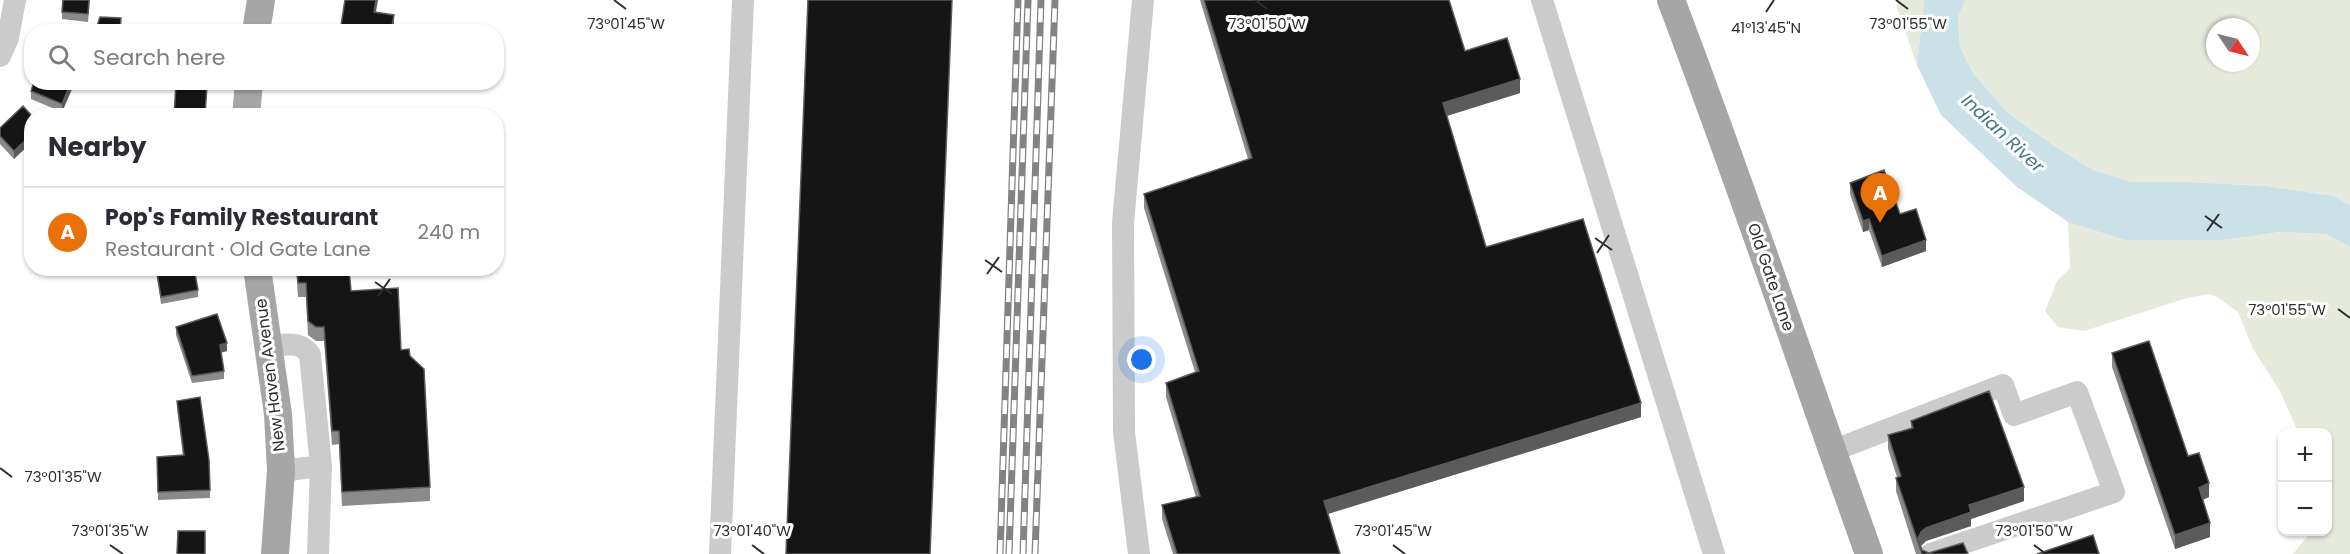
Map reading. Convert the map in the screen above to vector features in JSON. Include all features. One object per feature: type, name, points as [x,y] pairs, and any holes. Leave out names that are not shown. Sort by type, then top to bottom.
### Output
[{"type":"main road","points":[[257,24],[261,0]]},
{"type":"main road","name":"Old Gate Lane","points":[[1671,0],[1731,159],[1869,554]]},
{"type":"main road","points":[[247,108],[248,90]]},
{"type":"main road","name":"New Haven Avenue","points":[[258,276],[278,414],[281,471],[275,554]]},
{"type":"street","points":[[0,56],[8,38],[15,0]]},
{"type":"street","points":[[720,554],[743,0]]},
{"type":"street","points":[[1139,554],[1125,432],[1124,223],[1143,0]]},
{"type":"street","points":[[1542,0],[1714,554]]},
{"type":"street","points":[[269,346],[298,344],[306,348],[310,355],[321,466],[318,554]]},
{"type":"street","points":[[1832,451],[2003,385],[2014,415],[2077,392],[2114,492],[1931,554]]},
{"type":"street","points":[[281,471],[321,466]]},
{"type":"shaded area","points":[[1898,0],[1924,0],[1917,65],[1897,8]]},
{"type":"shaded area","points":[[1966,0],[2350,0],[2350,205],[2334,196],[2267,186],[2133,182],[2093,170],[2009,114],[1973,73],[1960,47],[1958,16]]},
{"type":"shaded area","points":[[2068,222],[2124,240],[2224,240],[2280,232],[2326,234],[2350,247],[2350,554],[2293,554],[2308,536],[2332,536],[2332,428],[2296,428],[2280,391],[2253,349],[2238,312],[2209,294],[2184,299],[2084,331],[2058,327],[2045,311],[2057,281],[2070,268]]},
{"type":"water","name":"Indian River","points":[[1924,0],[1966,0],[1958,16],[1960,47],[1973,73],[2009,114],[2093,170],[2133,182],[2267,186],[2334,196],[2350,205],[2350,247],[2326,234],[2280,232],[2224,240],[2124,240],[2068,222],[2017,187],[1941,115],[1917,65]]},
{"type":"building","points":[[63,0],[89,0],[88,14],[62,12]]},
{"type":"building","points":[[345,0],[376,0],[374,12],[394,15],[392,24],[341,24]]},
{"type":"building","points":[[808,0],[952,0],[930,554],[786,554]]},
{"type":"building","points":[[1204,0],[1449,0],[1465,51],[1507,38],[1520,79],[1443,103],[1486,247],[1583,219],[1641,403],[1324,501],[1340,554],[1177,554],[1162,505],[1200,496],[1166,383],[1199,371],[1144,194],[1252,158]]},
{"type":"building","points":[[100,17],[121,18],[121,24],[98,24]]},
{"type":"building","points":[[31,90],[68,90],[62,104]]},
{"type":"building","points":[[176,90],[207,90],[206,108],[174,108]]},
{"type":"building","points":[[23,106],[25,108],[24,142],[14,151],[0,136],[0,128]]},
{"type":"building","points":[[1884,170],[1900,214],[1916,209],[1926,240],[1882,256],[1869,219],[1863,221],[1850,183]]},
{"type":"building","points":[[157,276],[195,276],[198,290],[161,297]]},
{"type":"building","points":[[298,276],[350,276],[351,291],[398,288],[401,350],[409,349],[410,356],[424,369],[430,487],[342,492],[339,431],[332,431],[324,327],[316,327],[308,321],[306,283],[298,283]]},
{"type":"building","points":[[217,314],[227,343],[220,345],[224,371],[192,376],[176,327]]},
{"type":"building","points":[[2149,341],[2188,456],[2199,453],[2209,483],[2199,488],[2210,523],[2175,535],[2112,353]]},
{"type":"building","points":[[1989,391],[2024,487],[1969,505],[1971,512],[1926,528],[1918,538],[1922,550],[1929,553],[1963,543],[1968,554],[1922,554],[1896,478],[1901,476],[1888,435],[1913,428],[1911,421]]},
{"type":"building","points":[[200,397],[209,460],[210,490],[158,492],[157,457],[184,455],[177,401]]},
{"type":"building","points":[[178,531],[205,531],[205,554],[177,554]]},
{"type":"building","points":[[2093,535],[2099,554],[2037,554]]},
{"type":"railway","points":[[1000,554],[1018,0]]},
{"type":"railway","points":[[1009,554],[1028,0]]},
{"type":"railway","points":[[1023,554],[1041,0]]},
{"type":"railway","points":[[1035,554],[1055,0]]},
{"type":"place","name":"Pop's Family Restaurant","points":[[1880,223]]}]
